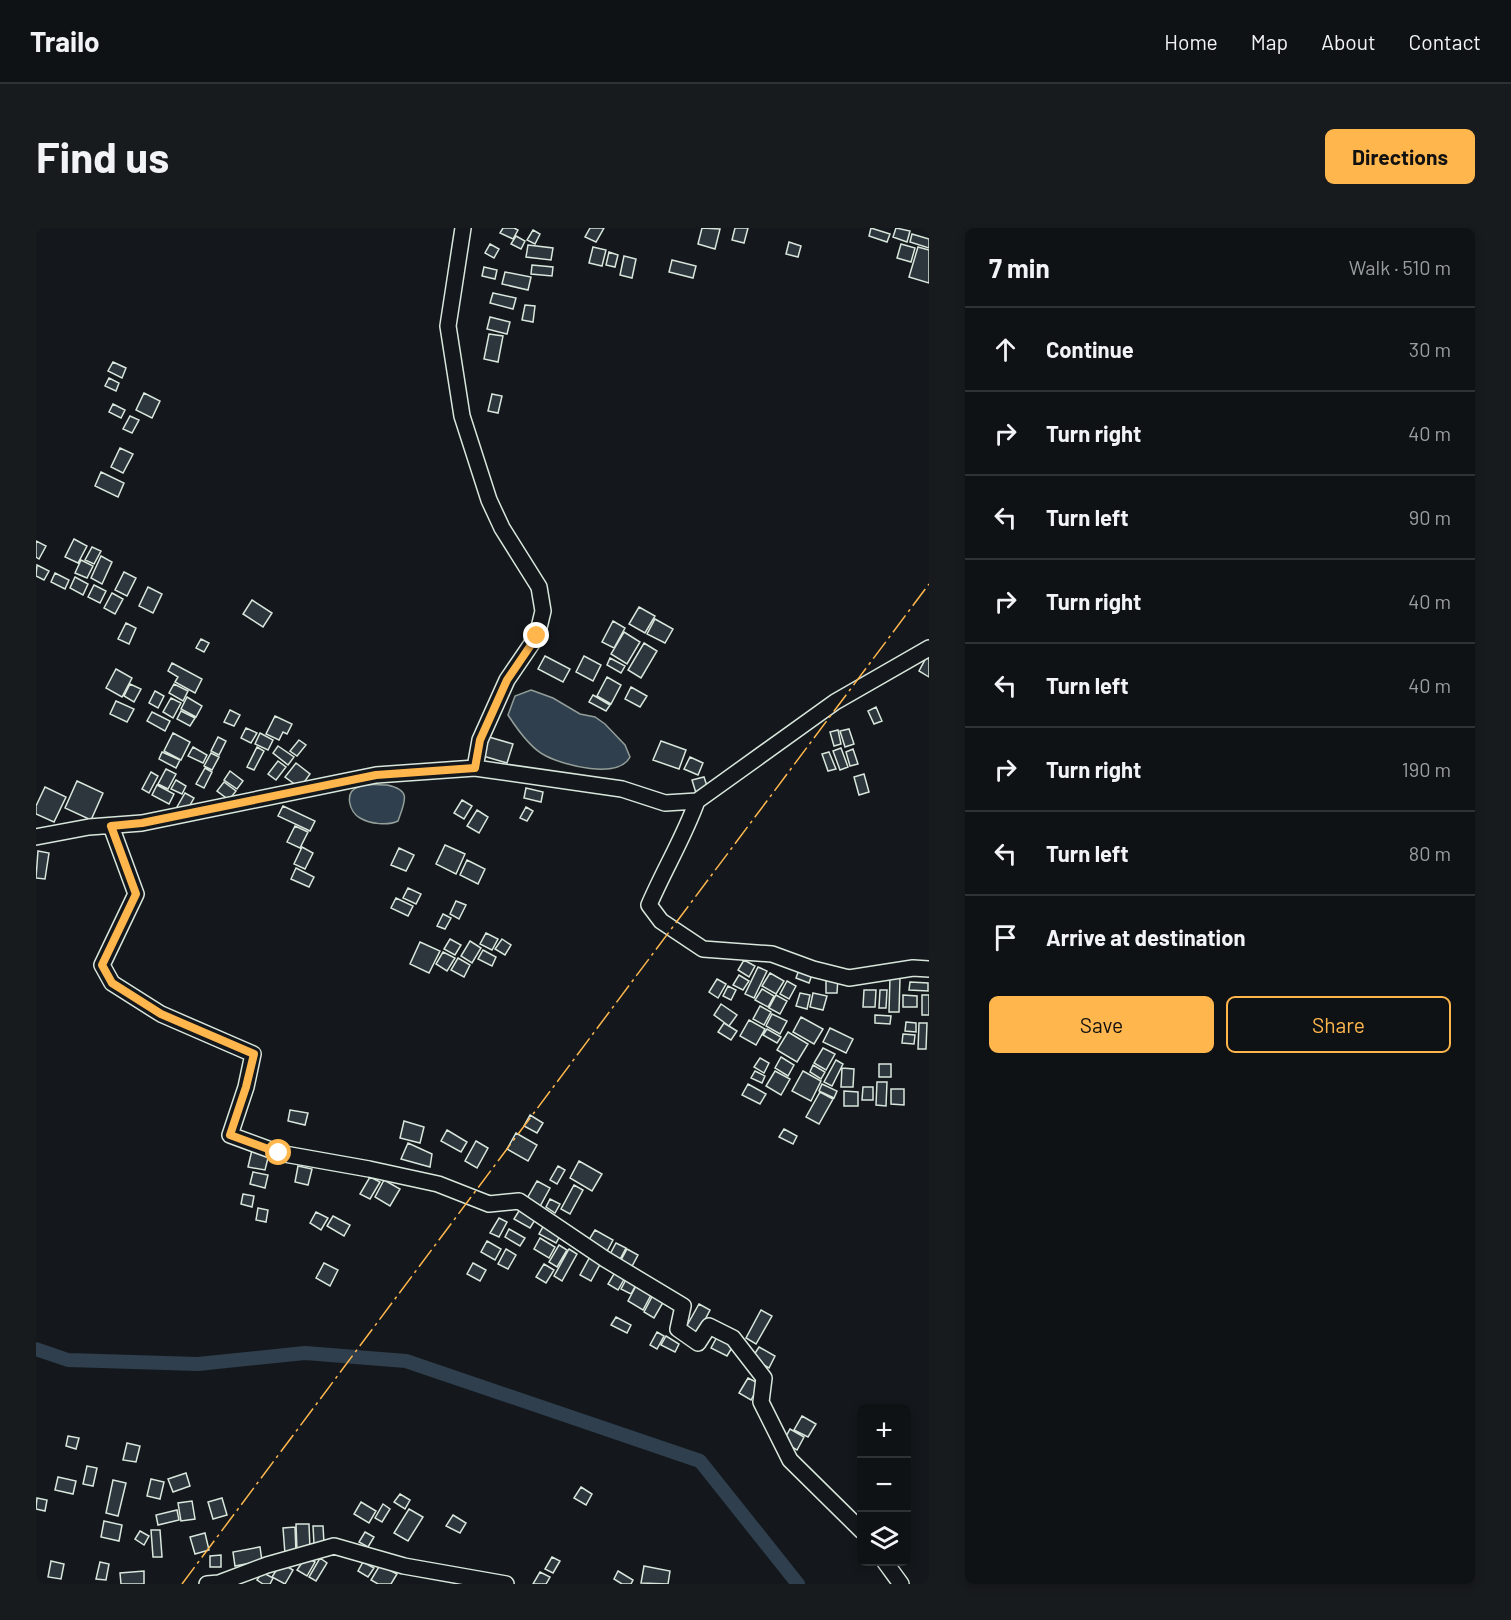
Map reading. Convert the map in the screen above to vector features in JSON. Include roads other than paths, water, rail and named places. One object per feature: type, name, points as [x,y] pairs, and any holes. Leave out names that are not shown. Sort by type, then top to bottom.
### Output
[{"type":"street","points":[[463,228],[448,326],[462,416],[489,500],[502,528],[539,587],[543,611],[537,636],[507,680],[480,740],[475,768]]},
{"type":"street","points":[[36,837],[89,827],[142,823],[376,775],[475,768],[622,789],[665,803],[697,801],[835,702],[929,648]]},
{"type":"street","points":[[697,801],[686,831],[649,905],[661,921],[703,949],[772,954],[813,969],[849,978],[913,968],[929,969]]},
{"type":"street","points":[[111,826],[136,894],[102,965],[112,983],[161,1014],[254,1054],[230,1135],[279,1153],[438,1184],[489,1204],[519,1201],[605,1259],[683,1306],[678,1329],[698,1343],[709,1326],[733,1338],[764,1378],[761,1402],[790,1460],[857,1527]]},
{"type":"street","points":[[207,1584],[219,1583],[267,1564],[334,1546],[404,1566],[506,1584]]},
{"type":"street","points":[[888,1566],[901,1584]]},
{"type":"water","points":[[531,690],[553,698],[580,714],[595,717],[625,745],[630,757],[624,764],[603,769],[565,763],[540,753],[525,738],[508,715],[515,696]]},
{"type":"water","points":[[365,785],[387,785],[403,793],[404,802],[398,821],[384,824],[374,823],[356,815],[350,802],[351,793],[354,790]]},
{"type":"waterway","points":[[36,1349],[68,1360],[198,1364],[305,1353],[406,1361],[700,1461],[798,1584]]}]
